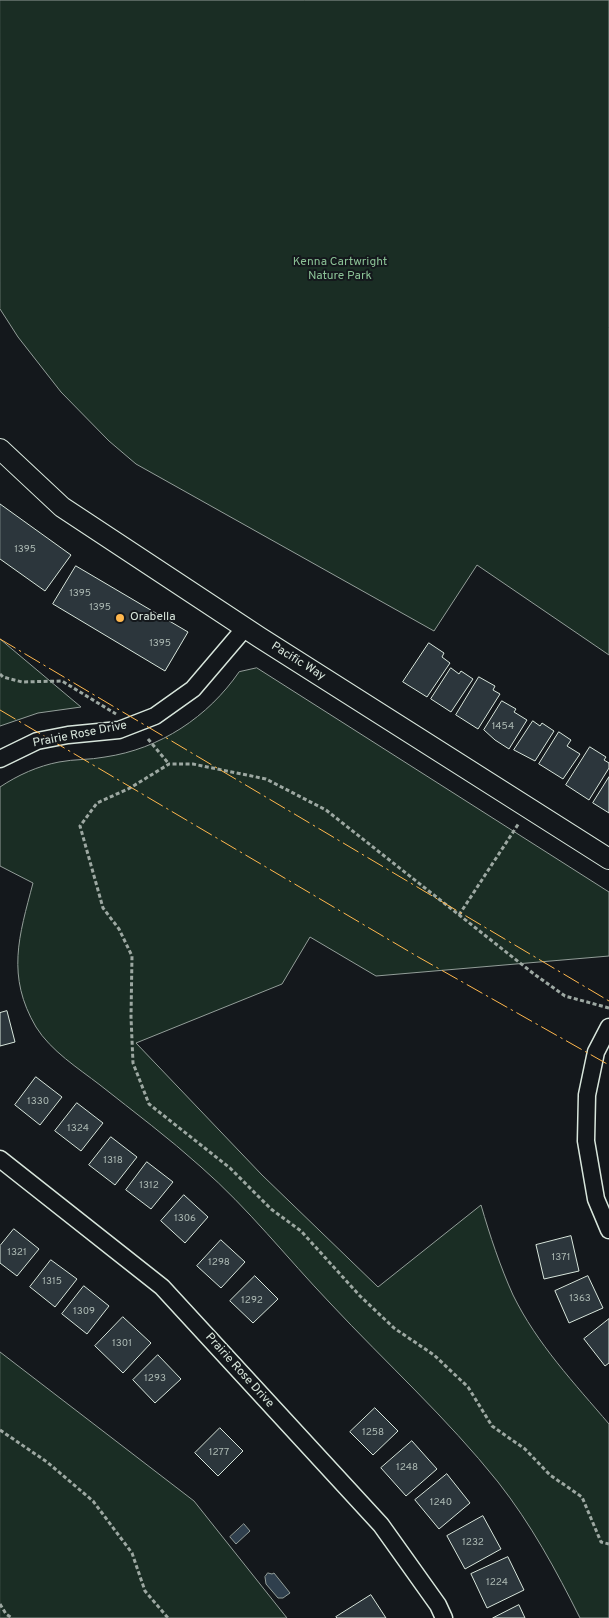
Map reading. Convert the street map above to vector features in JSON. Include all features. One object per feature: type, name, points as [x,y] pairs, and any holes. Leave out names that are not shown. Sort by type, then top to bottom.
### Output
[{"type":"street","name":"Pacific Way","points":[[0,449],[62,506],[245,628],[609,859]]},
{"type":"street","name":"Prairie Rose Drive","points":[[0,759],[37,741],[68,735],[119,730],[155,716],[193,689],[245,628]]},
{"type":"street","points":[[609,1028],[596,1052],[587,1095],[586,1141],[596,1199],[609,1230]]},
{"type":"street","name":"Prairie Rose Drive","points":[[0,1159],[162,1287],[380,1526],[438,1605],[444,1618]]},
{"type":"path","points":[[0,674],[3,677],[22,682],[62,681],[118,715]]},
{"type":"path","points":[[148,739],[168,764]]},
{"type":"path","points":[[609,1008],[565,996],[534,974],[326,810],[266,779],[193,764],[168,764],[130,788],[97,803],[80,826],[102,908],[119,929],[132,956],[130,1017],[133,1063],[149,1104],[230,1168],[271,1209],[301,1231],[360,1296],[394,1328],[434,1355],[468,1387],[492,1426],[525,1449],[550,1475],[582,1497],[601,1542],[609,1544]]},
{"type":"path","points":[[459,915],[529,808]]},
{"type":"path","points":[[0,1430],[47,1462],[93,1500],[132,1553],[145,1591],[168,1618]]},
{"type":"path","points":[[0,1604],[6,1614],[12,1618]]},
{"type":"green space","name":"Kenna Cartwright Nature Park","points":[[0,0],[609,0],[609,655],[477,565],[434,631],[136,464],[109,441],[61,392],[18,337],[0,309]]},
{"type":"green space","points":[[0,639],[81,707],[38,713],[0,726]]},
{"type":"green space","points":[[257,668],[609,892],[609,956],[376,976],[310,937],[282,984],[136,1043],[262,1175],[378,1287],[481,1205],[504,1273],[523,1313],[557,1363],[609,1424],[609,1618],[580,1618],[552,1565],[521,1514],[498,1482],[458,1435],[330,1303],[235,1199],[176,1146],[49,1044],[36,1027],[27,1008],[18,973],[18,956],[23,921],[33,883],[0,866],[0,787],[21,775],[43,766],[65,761],[99,758],[145,747],[181,728],[197,717],[227,688],[239,672]]},
{"type":"green space","points":[[0,1352],[194,1501],[287,1618],[0,1618]]},
{"type":"water","points":[[244,1524],[250,1531],[236,1544],[230,1537]]},
{"type":"water","points":[[268,1573],[274,1573],[290,1593],[283,1598],[278,1598],[266,1584],[265,1577]]},
{"type":"building","points":[[0,504],[71,555],[45,591],[0,559]]},
{"type":"building","name":"Orabella","points":[[76,566],[188,632],[165,671],[53,604]]},
{"type":"building","points":[[429,643],[444,653],[442,657],[450,663],[427,697],[403,682]]},
{"type":"building","points":[[451,668],[459,674],[461,671],[473,679],[451,712],[431,699]]},
{"type":"building","points":[[479,677],[495,686],[493,690],[500,694],[478,729],[456,715]]},
{"type":"building","points":[[502,701],[516,709],[514,712],[527,720],[509,749],[484,730]]},
{"type":"building","points":[[533,721],[540,726],[542,723],[554,731],[535,761],[514,750]]},
{"type":"building","points":[[559,732],[571,740],[567,746],[580,754],[563,779],[539,764]]},
{"type":"building","points":[[590,747],[606,757],[604,760],[609,763],[609,768],[589,800],[566,785]]},
{"type":"building","points":[[609,777],[609,813],[593,803]]},
{"type":"building","points":[[7,1011],[15,1042],[0,1046],[0,1013]]},
{"type":"building","points":[[36,1077],[62,1097],[40,1125],[15,1105]]},
{"type":"building","points":[[77,1103],[103,1123],[81,1151],[55,1131]]},
{"type":"building","points":[[111,1137],[137,1157],[115,1185],[89,1165]]},
{"type":"building","points":[[147,1162],[173,1182],[151,1209],[126,1190]]},
{"type":"building","points":[[184,1195],[208,1217],[185,1243],[161,1221]]},
{"type":"building","points":[[14,1229],[39,1249],[17,1276],[0,1263],[0,1246]]},
{"type":"building","points":[[571,1236],[579,1271],[544,1279],[536,1245]]},
{"type":"building","points":[[221,1240],[245,1262],[221,1288],[197,1266]]},
{"type":"building","points":[[51,1260],[77,1279],[55,1307],[30,1287]]},
{"type":"building","points":[[255,1276],[278,1299],[253,1323],[230,1301]]},
{"type":"building","points":[[588,1276],[603,1308],[569,1323],[555,1291]]},
{"type":"building","points":[[84,1286],[109,1306],[87,1334],[62,1314]]},
{"type":"building","points":[[123,1317],[151,1343],[123,1373],[95,1346]]},
{"type":"building","points":[[609,1319],[609,1363],[605,1366],[584,1339]]},
{"type":"building","points":[[158,1355],[181,1379],[155,1403],[133,1380]]},
{"type":"building","points":[[375,1408],[398,1431],[373,1455],[350,1432]]},
{"type":"building","points":[[220,1428],[243,1451],[218,1476],[195,1453]]},
{"type":"building","points":[[412,1441],[437,1469],[406,1496],[381,1468]]},
{"type":"building","points":[[447,1474],[470,1503],[439,1529],[415,1500]]},
{"type":"building","points":[[483,1516],[501,1549],[465,1569],[447,1536]]},
{"type":"building","points":[[508,1557],[524,1590],[487,1608],[471,1574]]},
{"type":"building","points":[[371,1595],[386,1618],[336,1617]]},
{"type":"building","points":[[519,1605],[525,1618],[493,1618]]},
{"type":"power","points":[[0,639],[609,1001]]},
{"type":"power","points":[[0,710],[420,958],[609,1065]]},
{"type":"place","name":"Orabella","points":[[120,618]]}]
